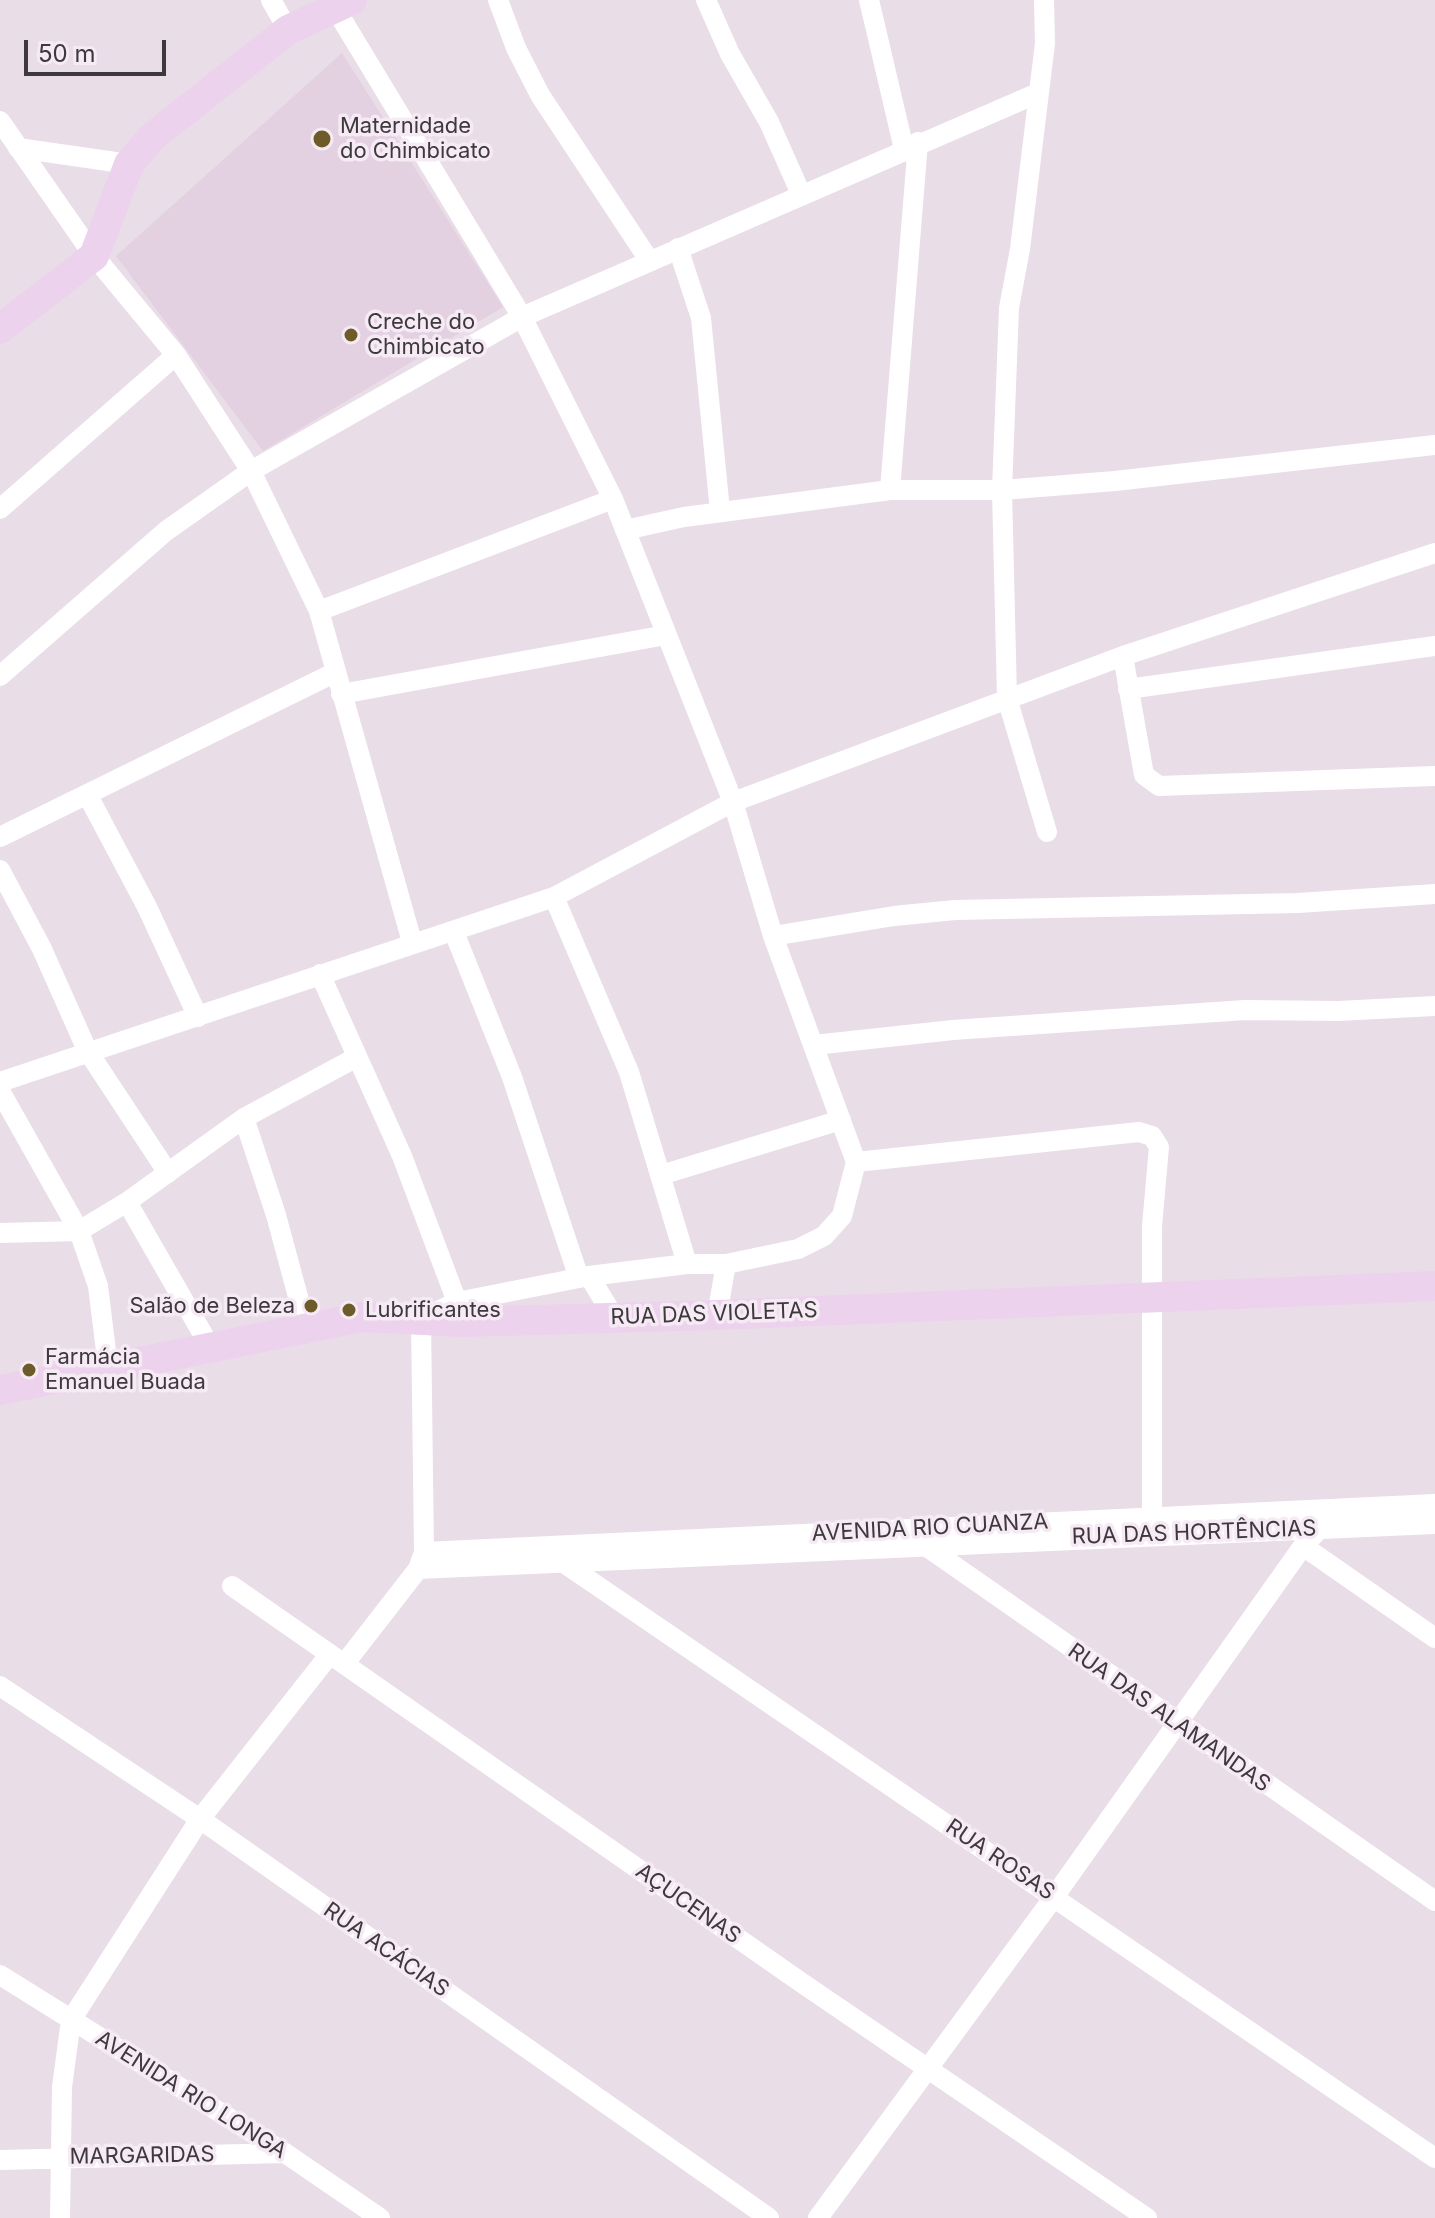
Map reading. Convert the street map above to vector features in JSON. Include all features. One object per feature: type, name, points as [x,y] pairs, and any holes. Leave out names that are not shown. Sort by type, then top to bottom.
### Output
[{"type":"street","points":[[271,0],[288,30]]},
{"type":"street","points":[[498,0],[516,48],[540,95],[649,260]]},
{"type":"street","points":[[706,0],[730,54],[769,122],[801,194]]},
{"type":"street","points":[[869,0],[911,146],[890,490]]},
{"type":"street","points":[[1044,0],[1045,43],[1020,249],[1009,308],[1002,490],[1007,698],[1047,832]]},
{"type":"street","points":[[0,329],[94,256],[129,164],[152,137],[288,30],[343,4],[522,317],[613,499],[733,802],[773,936],[856,1162],[842,1216],[824,1236],[798,1249],[726,1264],[687,1264],[584,1277],[460,1312],[402,1156],[320,974]]},
{"type":"street","points":[[0,676],[166,531],[251,471],[522,317],[1038,93]]},
{"type":"street","points":[[2,129],[94,256],[176,355],[251,471],[319,611],[412,942]]},
{"type":"street","points":[[18,148],[129,164]]},
{"type":"street","points":[[678,248],[701,318],[720,511]]},
{"type":"street","points":[[0,509],[176,355]]},
{"type":"street","points":[[625,530],[720,511],[890,490],[1002,490],[1115,481],[1435,445]]},
{"type":"street","points":[[319,611],[613,499]]},
{"type":"street","points":[[0,1082],[87,1050],[198,1017],[412,942],[454,932],[554,897],[733,802],[1123,656],[1435,553]]},
{"type":"street","points":[[341,694],[666,635]]},
{"type":"street","points":[[1128,689],[1435,646]]},
{"type":"street","points":[[1123,656],[1144,775],[1159,786],[1435,776]]},
{"type":"street","points":[[0,837],[336,672]]},
{"type":"street","points":[[87,794],[147,907],[198,1017]]},
{"type":"street","points":[[0,870],[42,949],[87,1050],[168,1173]]},
{"type":"street","points":[[773,936],[894,916],[955,910],[1298,903],[1435,894]]},
{"type":"street","points":[[554,897],[604,1008],[661,1175],[687,1264]]},
{"type":"street","points":[[454,932],[512,1077],[584,1277],[614,1317]]},
{"type":"street","points":[[814,1045],[953,1030],[1245,1010],[1338,1011],[1435,1006]]},
{"type":"street","points":[[0,1233],[79,1231],[127,1202],[244,1118],[357,1057]]},
{"type":"street","points":[[0,1091],[79,1231],[98,1286],[108,1367]]},
{"type":"street","points":[[244,1118],[276,1215],[307,1330]]},
{"type":"street","points":[[661,1175],[841,1120]]},
{"type":"street","points":[[856,1162],[1139,1132],[1152,1136],[1159,1147],[1152,1226],[1152,1517]]},
{"type":"street","points":[[127,1202],[212,1350]]},
{"type":"street","points":[[717,1315],[726,1264]]},
{"type":"street","name":"RUA DAS VIOLETAS","points":[[0,1390],[108,1367],[212,1350],[363,1317],[421,1319],[460,1312],[614,1317],[717,1315],[1435,1286]]},
{"type":"street","points":[[60,2218],[62,2087],[71,2020],[200,1819],[423,1563],[421,1319]]},
{"type":"street","name":"AVENIDA RIO CUANZA","points":[[423,1563],[915,1536],[1152,1517],[1435,1504]]},
{"type":"street","points":[[818,2218],[1054,1897],[1303,1546],[1341,1508]]},
{"type":"street","name":"RUA DAS HORTÊNCIAS","points":[[423,1563],[564,1563],[915,1536],[1435,1524]]},
{"type":"street","name":"RUA DAS ALAMANDAS","points":[[915,1536],[1176,1723],[1435,1901]]},
{"type":"street","points":[[1303,1546],[1435,1638]]},
{"type":"street","name":"RUA ROSAS","points":[[564,1563],[1435,2158]]},
{"type":"street","name":"AÇUCENAS","points":[[232,1586],[1147,2218]]},
{"type":"street","name":"RUA ACÁCIAS","points":[[0,1686],[200,1819],[769,2218]]},
{"type":"street","name":"AVENIDA RIO LONGA","points":[[0,1975],[285,2153],[380,2218]]},
{"type":"street","name":"MARGARIDAS","points":[[0,2160],[285,2153]]},
{"type":"shaded area","name":"Maternidade do Chimbicato","points":[[342,53],[503,307],[263,451],[116,256]]},
{"type":"place","name":"Maternidade do Chimbicato","points":[[322,139]]},
{"type":"place","name":"Creche do Chimbicato","points":[[351,335]]},
{"type":"place","name":"Salão de Beleza","points":[[311,1306]]},
{"type":"place","name":"Lubrificantes","points":[[349,1310]]},
{"type":"place","name":"Farmácia Emanuel Buada","points":[[29,1370]]}]
